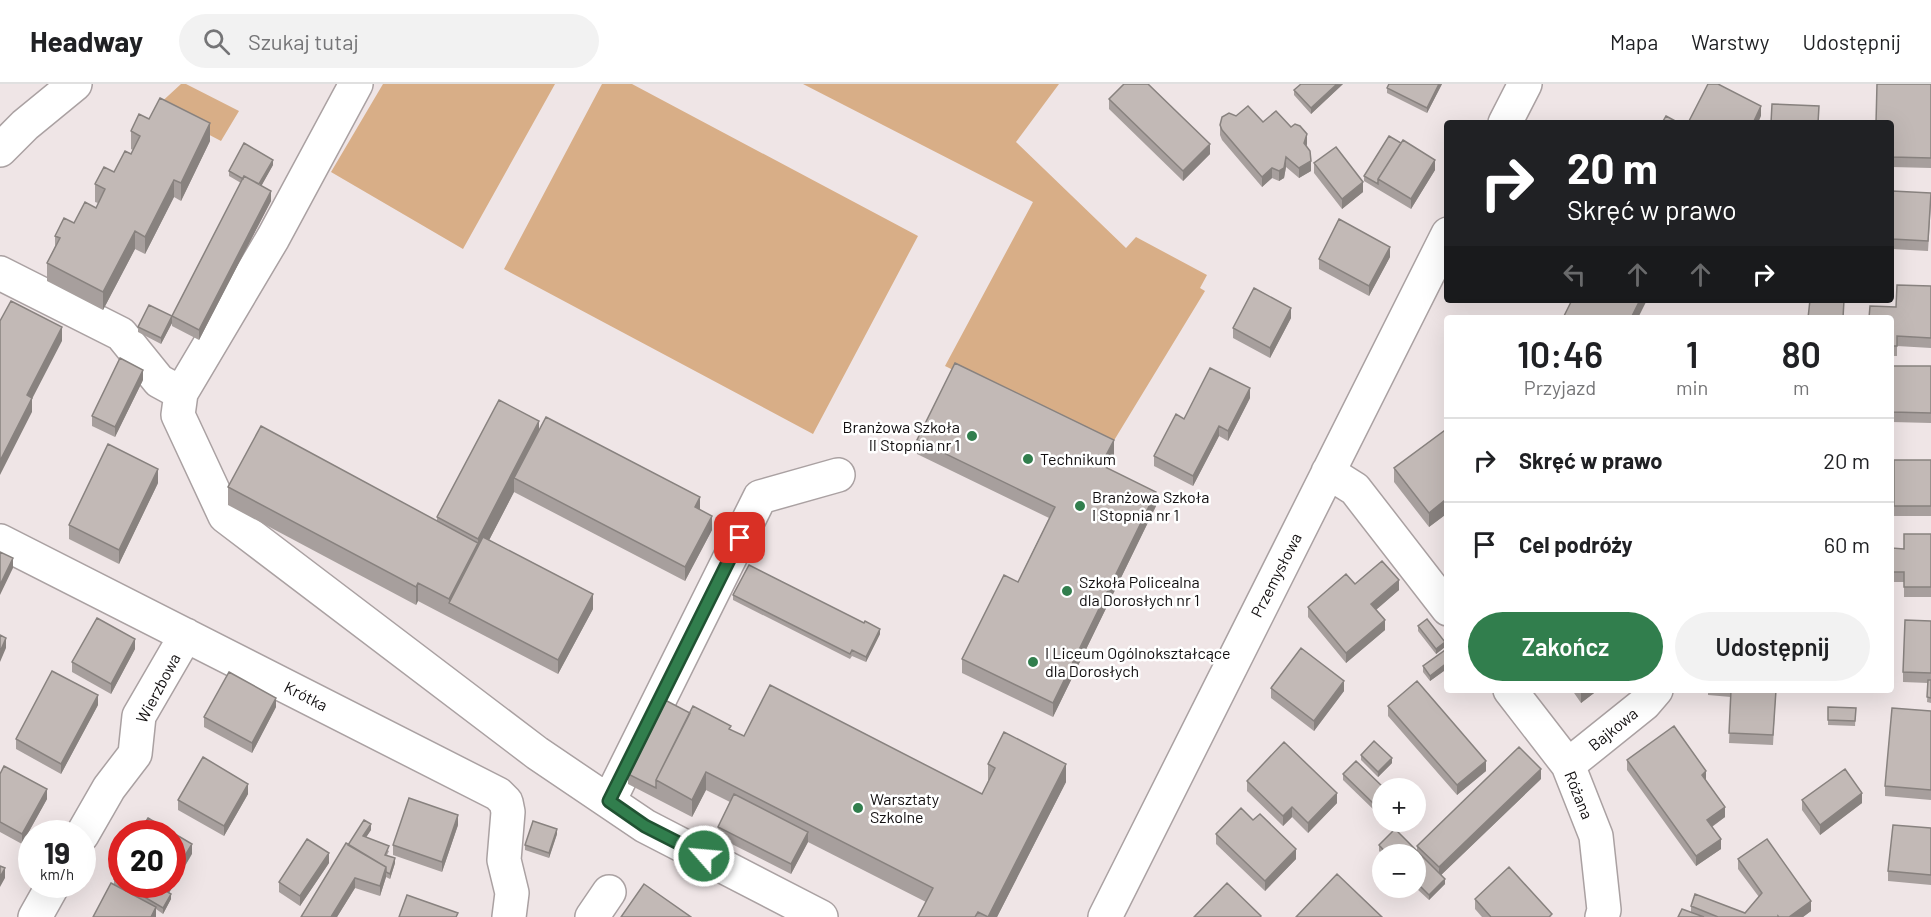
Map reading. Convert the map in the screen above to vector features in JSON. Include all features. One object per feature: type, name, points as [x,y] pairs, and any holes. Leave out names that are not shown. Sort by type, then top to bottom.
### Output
[{"type":"street","points":[[0,150],[25,125],[75,84]]},
{"type":"street","points":[[356,84],[267,248],[181,393],[178,415],[225,516],[537,753],[645,826],[821,917]]},
{"type":"street","points":[[1506,120],[1525,84]]},
{"type":"street","name":"Przemysłowa","points":[[1106,917],[1444,242]]},
{"type":"street","points":[[0,273],[121,334],[159,381],[181,393]]},
{"type":"street","points":[[1328,472],[1355,489],[1444,604]]},
{"type":"street","points":[[609,801],[760,497],[838,475]]},
{"type":"street","name":"Krótka","points":[[0,541],[498,794],[506,802],[508,812],[504,860],[512,893],[509,917]]},
{"type":"street","name":"Wierzbowa","points":[[91,820],[109,788],[135,754],[139,716],[186,635]]},
{"type":"street","name":"Różana","points":[[1512,693],[1568,765],[1596,837],[1604,910],[1602,917]]},
{"type":"street","name":"Bajkowa","points":[[1568,765],[1644,704],[1653,693]]},
{"type":"street","points":[[35,917],[46,898]]},
{"type":"shaded area","points":[[181,84],[186,84],[239,111],[221,141],[156,107]]},
{"type":"shaded area","points":[[383,84],[555,84],[463,249],[331,172]]},
{"type":"shaded area","points":[[602,84],[632,84],[918,236],[813,434],[504,269]]},
{"type":"shaded area","points":[[803,84],[1059,84],[1016,142],[1126,248],[1136,237],[1207,275],[1200,288],[1205,291],[1110,447],[945,366],[1033,202]]},
{"type":"building","points":[[1124,84],[1148,84],[1210,144],[1183,171],[1109,99]]},
{"type":"building","points":[[1301,84],[1337,84],[1311,108],[1294,90]]},
{"type":"building","points":[[1389,84],[1439,84],[1427,108],[1387,88]]},
{"type":"building","points":[[1708,84],[1718,84],[1761,106],[1754,120],[1690,120]]},
{"type":"building","points":[[1877,84],[1931,84],[1931,158],[1894,157],[1894,120],[1876,120]]},
{"type":"building","points":[[160,98],[210,123],[181,183],[174,180],[145,237],[135,231],[103,292],[47,263],[60,238],[55,236],[64,218],[74,223],[85,202],[96,208],[105,189],[95,184],[104,167],[114,172],[125,151],[131,154],[140,136],[131,131],[139,114],[149,119]]},
{"type":"building","points":[[1772,104],[1819,106],[1818,120],[1771,120]]},
{"type":"building","points":[[1248,106],[1263,122],[1276,111],[1291,127],[1295,124],[1300,126],[1307,134],[1304,143],[1310,151],[1311,161],[1299,168],[1286,157],[1284,168],[1279,171],[1272,168],[1262,177],[1220,125],[1222,117],[1229,113],[1236,116]]},
{"type":"building","points":[[1389,136],[1401,143],[1378,179],[1378,184],[1364,176]]},
{"type":"building","points":[[1403,140],[1435,160],[1411,199],[1378,179]]},
{"type":"building","points":[[244,143],[273,160],[259,184],[229,171]]},
{"type":"building","points":[[1336,147],[1363,182],[1342,199],[1314,163]]},
{"type":"building","points":[[244,176],[271,191],[199,330],[172,316]]},
{"type":"building","points":[[1894,191],[1931,193],[1928,241],[1894,239]]},
{"type":"building","points":[[1339,219],[1390,247],[1369,286],[1319,259]]},
{"type":"building","points":[[1897,285],[1931,286],[1931,338],[1897,336],[1897,346],[1894,346],[1894,315],[1869,315],[1870,306],[1896,307]]},
{"type":"building","points":[[1254,288],[1291,308],[1270,348],[1233,328]]},
{"type":"building","points":[[11,301],[62,327],[27,395],[32,398],[0,461],[0,321]]},
{"type":"building","points":[[1570,303],[1638,303],[1632,315],[1564,315]]},
{"type":"building","points":[[1810,303],[1844,303],[1843,315],[1808,315]]},
{"type":"building","points":[[149,305],[172,316],[161,338],[138,327]]},
{"type":"building","points":[[120,358],[143,370],[115,427],[92,416]]},
{"type":"building","points":[[955,363],[1114,440],[1101,465],[1156,492],[1053,703],[962,659],[1004,575],[1018,582],[1055,507],[917,440]]},
{"type":"building","points":[[1894,366],[1931,366],[1931,413],[1894,412]]},
{"type":"building","points":[[1210,368],[1250,388],[1228,431],[1219,426],[1193,476],[1154,456],[1176,414],[1184,419]]},
{"type":"building","points":[[499,400],[539,421],[478,539],[437,517]]},
{"type":"building","points":[[546,417],[700,497],[695,507],[712,516],[685,567],[514,478]]},
{"type":"building","points":[[261,426],[478,543],[449,599],[418,583],[416,587],[228,487]]},
{"type":"building","points":[[1444,431],[1444,501],[1429,513],[1394,468]]},
{"type":"building","points":[[108,444],[158,469],[119,550],[69,525]]},
{"type":"building","points":[[1894,460],[1931,460],[1931,506],[1894,506]]},
{"type":"building","points":[[1904,534],[1931,534],[1931,587],[1904,587],[1904,572],[1894,572],[1894,548],[1904,549]]},
{"type":"building","points":[[483,537],[593,594],[558,660],[449,603]]},
{"type":"building","points":[[0,552],[13,558],[0,585]]},
{"type":"building","points":[[1382,561],[1399,580],[1371,604],[1385,620],[1346,653],[1308,607],[1346,574],[1355,584]]},
{"type":"building","points":[[749,565],[880,629],[866,657],[852,650],[850,654],[733,595]]},
{"type":"building","points":[[97,618],[135,639],[111,684],[72,662]]},
{"type":"building","points":[[1427,619],[1444,643],[1436,649],[1418,626]]},
{"type":"building","points":[[1905,620],[1931,621],[1931,673],[1903,672]]},
{"type":"building","points":[[0,635],[6,638],[0,652]]},
{"type":"building","points":[[1301,648],[1344,681],[1314,721],[1271,688]]},
{"type":"building","points":[[1444,651],[1444,665],[1430,676],[1423,666]]},
{"type":"building","points":[[52,671],[98,695],[61,764],[16,739]]},
{"type":"building","points":[[229,672],[276,698],[252,743],[204,717]]},
{"type":"building","points":[[1928,680],[1931,680],[1931,698],[1927,697]]},
{"type":"building","points":[[1417,681],[1486,761],[1457,785],[1388,706]]},
{"type":"building","name":"Warsztaty Szkolne","points":[[770,685],[982,794],[995,768],[988,764],[1004,732],[1066,764],[988,917],[978,912],[975,917],[918,917],[933,888],[706,772],[692,800],[656,780],[693,706],[731,726],[729,729],[744,736]]},
{"type":"building","points":[[1731,693],[1776,693],[1773,735],[1729,733]]},
{"type":"building","points":[[665,700],[690,713],[656,780],[656,788],[628,774]]},
{"type":"building","points":[[1828,707],[1856,708],[1855,721],[1828,720]]},
{"type":"building","points":[[1892,708],[1931,711],[1931,790],[1885,786]]},
{"type":"building","points":[[1674,726],[1706,771],[1702,775],[1725,807],[1707,820],[1721,839],[1696,856],[1627,760]]},
{"type":"building","points":[[1374,741],[1392,758],[1378,772],[1361,755]]},
{"type":"building","points":[[1284,742],[1337,793],[1308,823],[1292,807],[1283,816],[1247,781]]},
{"type":"building","points":[[1519,747],[1541,769],[1439,867],[1426,855],[1426,844],[1419,844]]},
{"type":"building","points":[[203,757],[248,784],[224,826],[178,800]]},
{"type":"building","points":[[1356,761],[1374,778],[1372,802],[1343,774]]},
{"type":"building","points":[[4,766],[47,789],[30,820],[18,820],[18,832],[0,822],[0,774]]},
{"type":"building","points":[[1845,769],[1862,793],[1820,825],[1802,800]]},
{"type":"building","points":[[734,794],[808,832],[791,864],[718,827]]},
{"type":"building","points":[[409,798],[458,815],[442,862],[393,845]]},
{"type":"building","points":[[1241,808],[1253,820],[1260,814],[1296,849],[1265,881],[1216,834]]},
{"type":"building","points":[[364,820],[371,824],[363,836],[389,846],[385,855],[395,858],[390,874],[386,872],[386,867],[348,845]]},
{"type":"building","points":[[533,821],[557,829],[549,853],[525,845]]},
{"type":"building","points":[[1893,825],[1931,828],[1931,875],[1888,871]]},
{"type":"building","points":[[1392,832],[1398,832],[1410,844],[1380,844]]},
{"type":"building","points":[[307,839],[329,853],[300,896],[279,882]]},
{"type":"building","points":[[1767,839],[1811,901],[1789,917],[1718,917],[1691,906],[1695,894],[1745,913],[1762,893],[1738,859]]},
{"type":"building","points":[[186,840],[192,844],[186,854]]},
{"type":"building","points":[[346,843],[386,867],[380,886],[355,878],[331,917],[301,917]]},
{"type":"building","points":[[1426,860],[1445,879],[1429,895],[1426,892]]},
{"type":"building","points":[[0,866],[5,868],[0,877]]},
{"type":"building","points":[[1509,867],[1552,914],[1549,917],[1491,917],[1475,899]]},
{"type":"building","points":[[1337,874],[1382,917],[1296,917]]},
{"type":"building","points":[[1227,883],[1261,916],[1194,917]]},
{"type":"building","points":[[644,884],[691,917],[621,917]]},
{"type":"building","points":[[108,889],[108,898],[139,898],[156,907],[151,917],[93,917]]},
{"type":"building","points":[[407,895],[458,913],[456,917],[399,917]]},
{"type":"building","points":[[146,898],[169,898],[163,908]]},
{"type":"building","points":[[1682,909],[1704,917],[1678,917]]},
{"type":"place","name":"Branżowa Szkoła II Stopnia nr 1","points":[[972,436]]},
{"type":"place","name":"Technikum","points":[[1028,459]]},
{"type":"place","name":"Branżowa Szkoła I Stopnia nr 1","points":[[1080,506]]},
{"type":"place","name":"Szkoła Policealna dla Dorosłych nr 1","points":[[1067,591]]},
{"type":"place","name":"I Liceum Ogólnokształcące dla Dorosłych","points":[[1033,662]]},
{"type":"place","name":"Warsztaty Szkolne","points":[[858,808]]},
{"type":"route","points":[[704,856],[645,826],[609,801],[740,538]]}]
